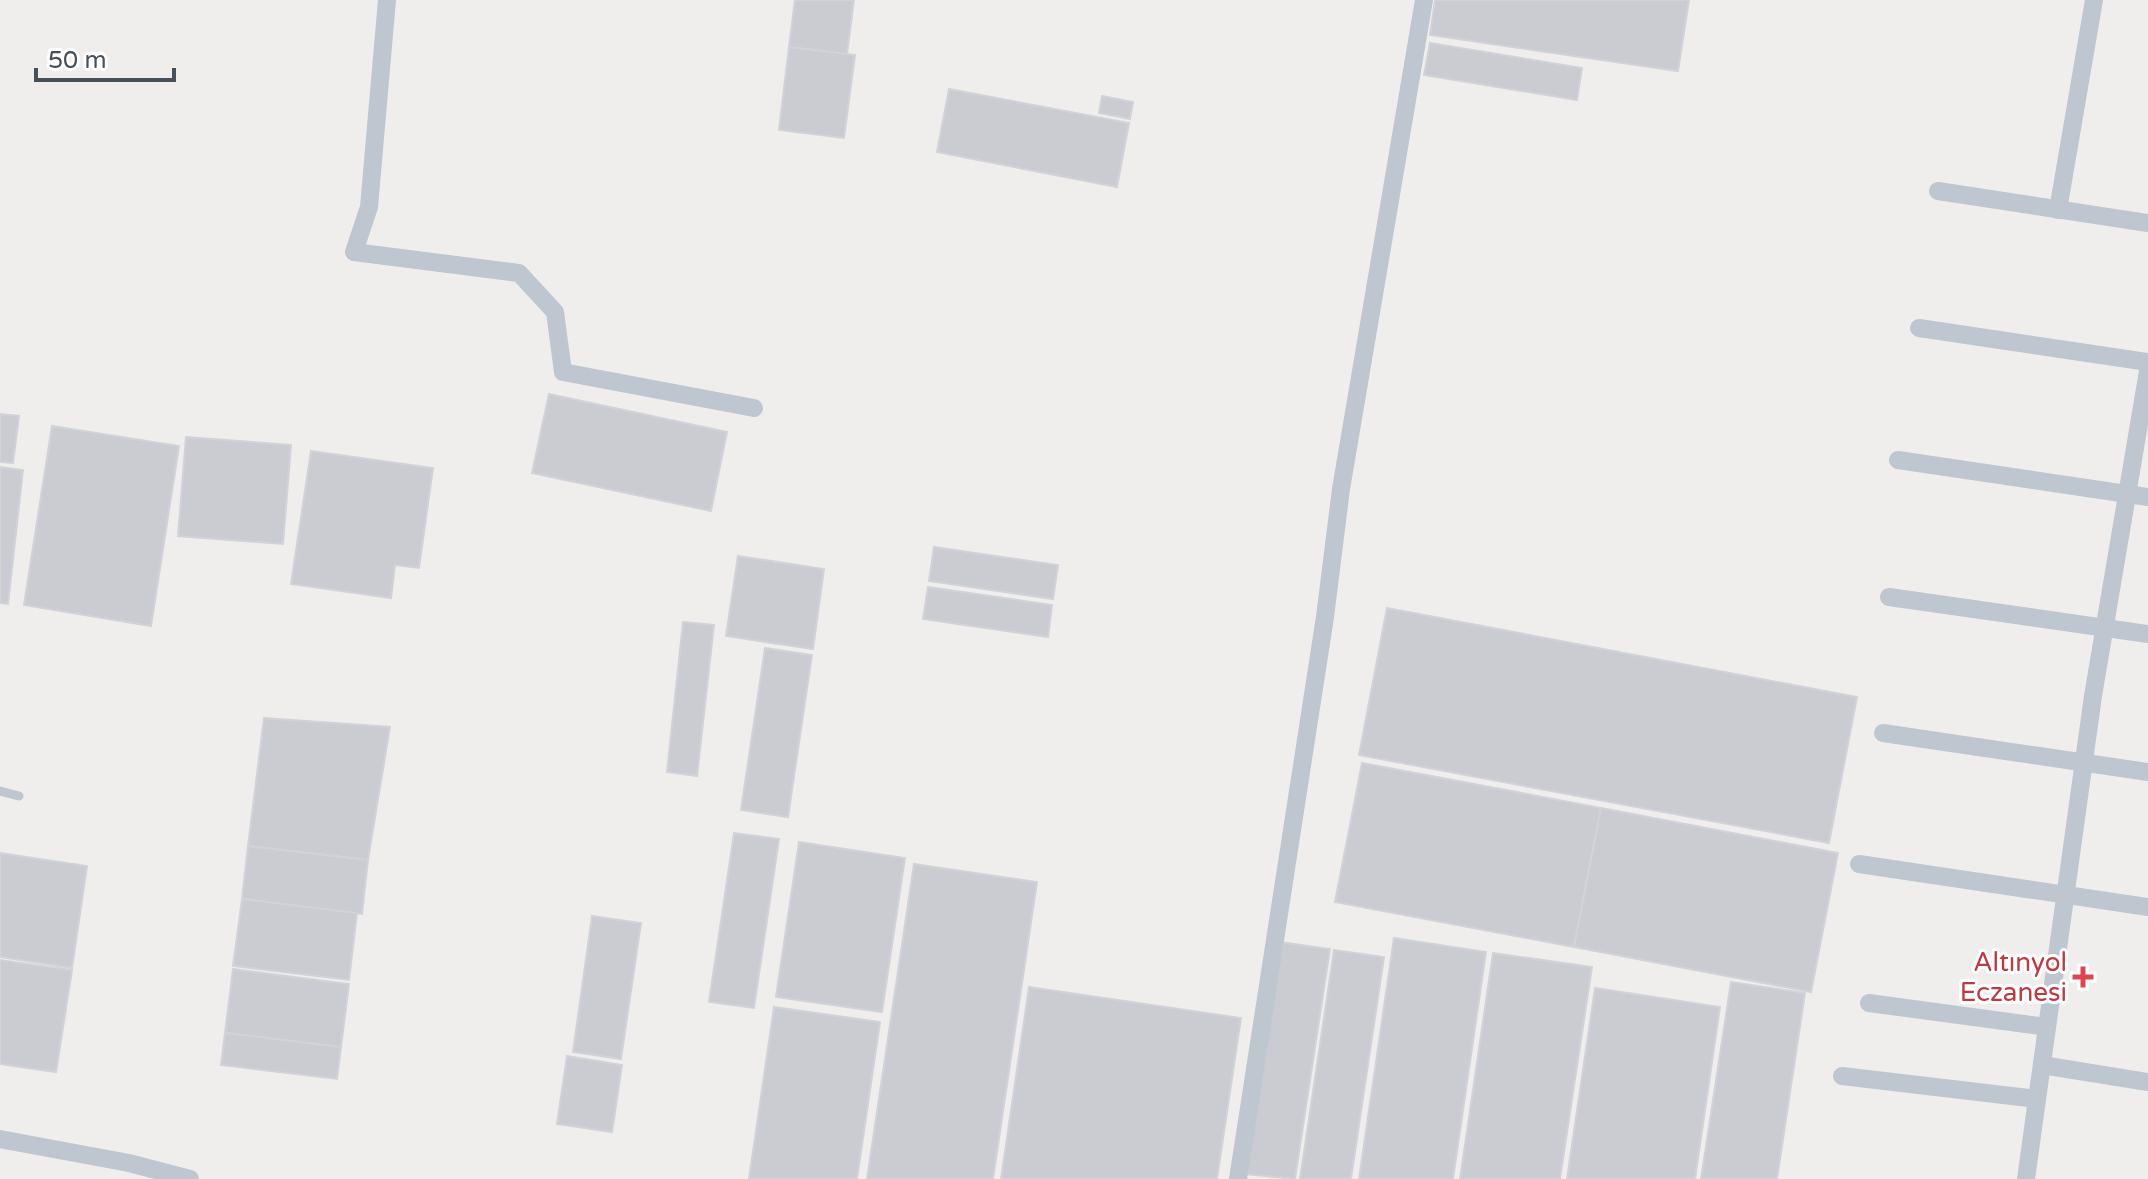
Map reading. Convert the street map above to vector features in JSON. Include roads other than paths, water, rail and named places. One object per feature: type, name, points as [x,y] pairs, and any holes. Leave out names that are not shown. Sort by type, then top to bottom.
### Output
[{"type":"street","points":[[387,0],[369,207],[354,252],[519,273],[555,312],[563,372],[754,408]]},
{"type":"street","points":[[1238,1179],[1325,617],[1341,489],[1424,0]]},
{"type":"street","points":[[2058,210],[2094,0]]},
{"type":"street","points":[[1938,191],[2148,223]]},
{"type":"street","points":[[1919,328],[2148,362]]},
{"type":"street","points":[[2026,1179],[2104,628],[2148,371]]},
{"type":"street","points":[[1898,460],[2148,497]]},
{"type":"street","points":[[1889,597],[2148,634]]},
{"type":"street","points":[[1883,733],[2148,772]]},
{"type":"street","points":[[1859,864],[2148,907]]},
{"type":"street","points":[[1869,1003],[2047,1027]]},
{"type":"street","points":[[2042,1065],[2148,1082]]},
{"type":"street","points":[[1842,1076],[2037,1099]]},
{"type":"street","points":[[0,1139],[129,1163],[190,1179]]},
{"type":"lane","points":[[0,791],[19,796]]},
{"type":"place","name":"Altınyol Eczanesi","points":[[2083,977]]}]
